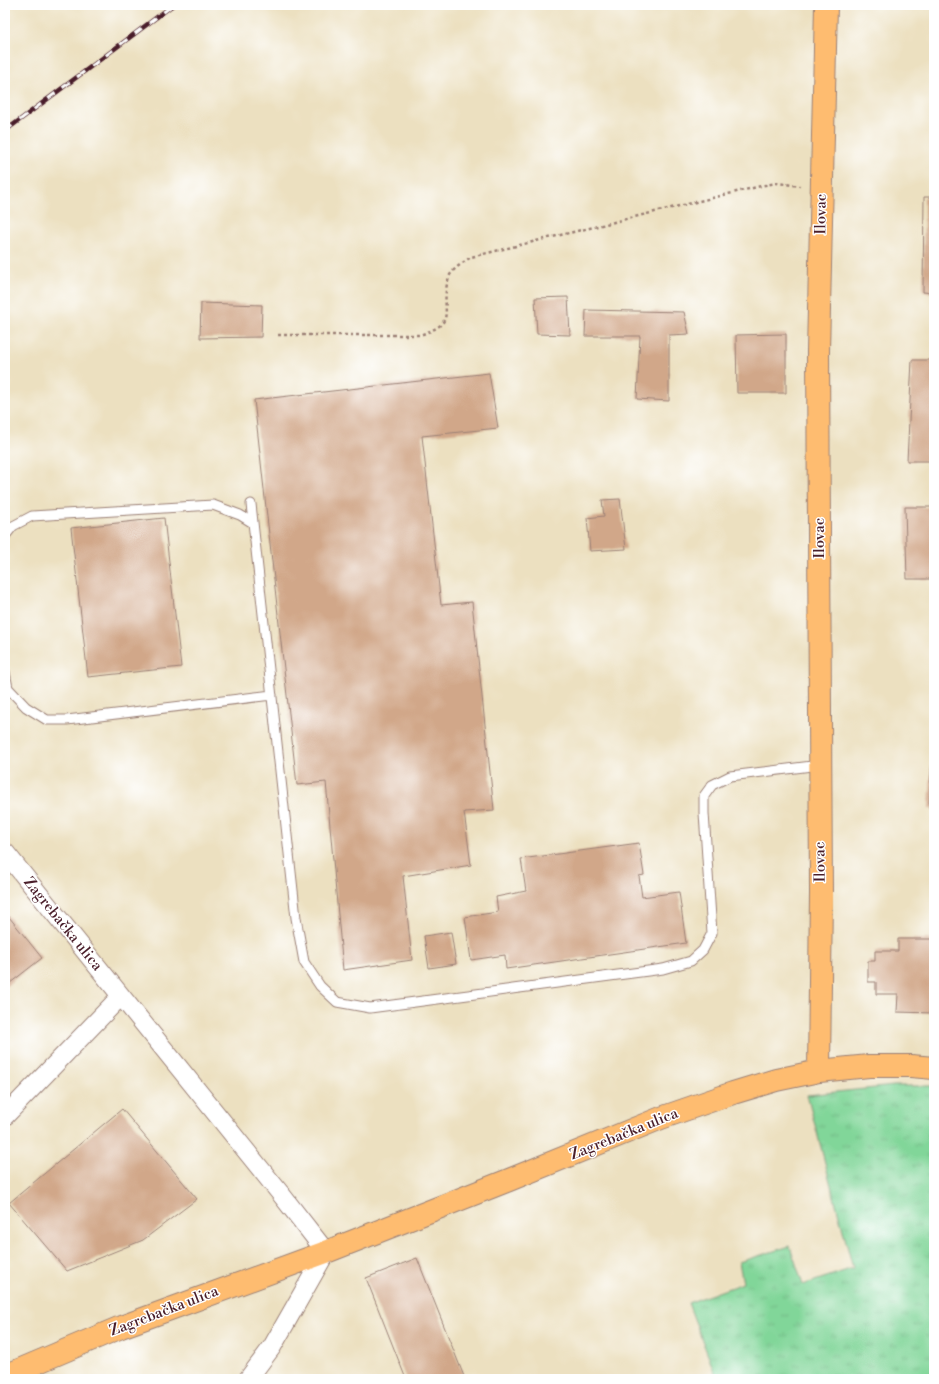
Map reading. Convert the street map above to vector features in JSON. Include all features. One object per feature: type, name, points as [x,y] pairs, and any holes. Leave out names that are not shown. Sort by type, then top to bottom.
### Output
[{"type":"main road","name":"Ilovac","points":[[819,1071],[821,893],[818,352],[826,5]]},
{"type":"main road","name":"Zagrebačka ulica","points":[[5,1376],[121,1327],[326,1252],[661,1118],[733,1093],[776,1080],[819,1071],[869,1066],[911,1066],[934,1068]]},
{"type":"street","name":"Zagrebačka ulica","points":[[5,852],[326,1252]]},
{"type":"street","points":[[5,1116],[121,996]]},
{"type":"street","points":[[248,1379],[272,1347],[326,1252]]},
{"type":"lane","points":[[251,504],[296,918],[304,962],[320,986],[337,1002],[370,1008],[663,969],[691,961],[703,950],[712,933],[704,796],[712,785],[730,776],[820,765]]},
{"type":"lane","points":[[5,536],[13,526],[32,516],[214,505],[240,515],[253,523]]},
{"type":"lane","points":[[5,672],[8,688],[26,707],[47,720],[67,720],[272,695]]},
{"type":"path","points":[[278,335],[420,335],[440,326],[446,318],[447,288],[450,275],[459,265],[471,257],[765,185],[778,183],[822,190]]},
{"type":"green space","points":[[894,1086],[934,1086],[934,1379],[717,1379],[688,1303],[743,1283],[739,1262],[790,1246],[803,1285],[853,1268],[807,1095]]},
{"type":"building","points":[[924,197],[934,197],[934,293],[923,292]]},
{"type":"building","points":[[568,297],[570,335],[537,334],[535,298]]},
{"type":"building","points":[[201,303],[262,305],[261,337],[200,338]]},
{"type":"building","points":[[586,310],[684,312],[689,334],[669,335],[669,401],[637,399],[640,336],[585,336]]},
{"type":"building","points":[[786,334],[786,393],[737,393],[736,335]]},
{"type":"building","points":[[912,360],[934,360],[934,461],[907,461]]},
{"type":"building","points":[[489,373],[498,428],[422,436],[441,605],[472,602],[494,810],[464,812],[471,865],[403,876],[412,960],[343,970],[326,782],[297,785],[254,400]]},
{"type":"building","points":[[620,499],[626,549],[590,551],[587,518],[604,516],[602,500]]},
{"type":"building","points":[[905,507],[934,507],[934,579],[907,579]]},
{"type":"building","points":[[164,518],[181,667],[88,677],[71,528]]},
{"type":"building","points":[[932,755],[934,755],[934,808],[929,808]]},
{"type":"building","points":[[639,843],[644,875],[639,876],[642,897],[679,892],[686,943],[506,969],[505,955],[471,960],[465,917],[498,912],[496,897],[526,891],[521,859]]},
{"type":"building","points":[[5,912],[42,958],[5,987]]},
{"type":"building","points":[[451,932],[456,964],[429,968],[424,936]]},
{"type":"building","points":[[898,939],[934,939],[934,1013],[897,1012],[898,994],[876,994],[876,982],[868,982],[868,961],[875,961],[875,951],[898,951]]},
{"type":"building","points":[[122,1109],[197,1199],[143,1240],[67,1271],[9,1203]]},
{"type":"building","points":[[417,1258],[465,1379],[406,1379],[366,1278]]},
{"type":"railway","points":[[5,131],[173,5]]}]
